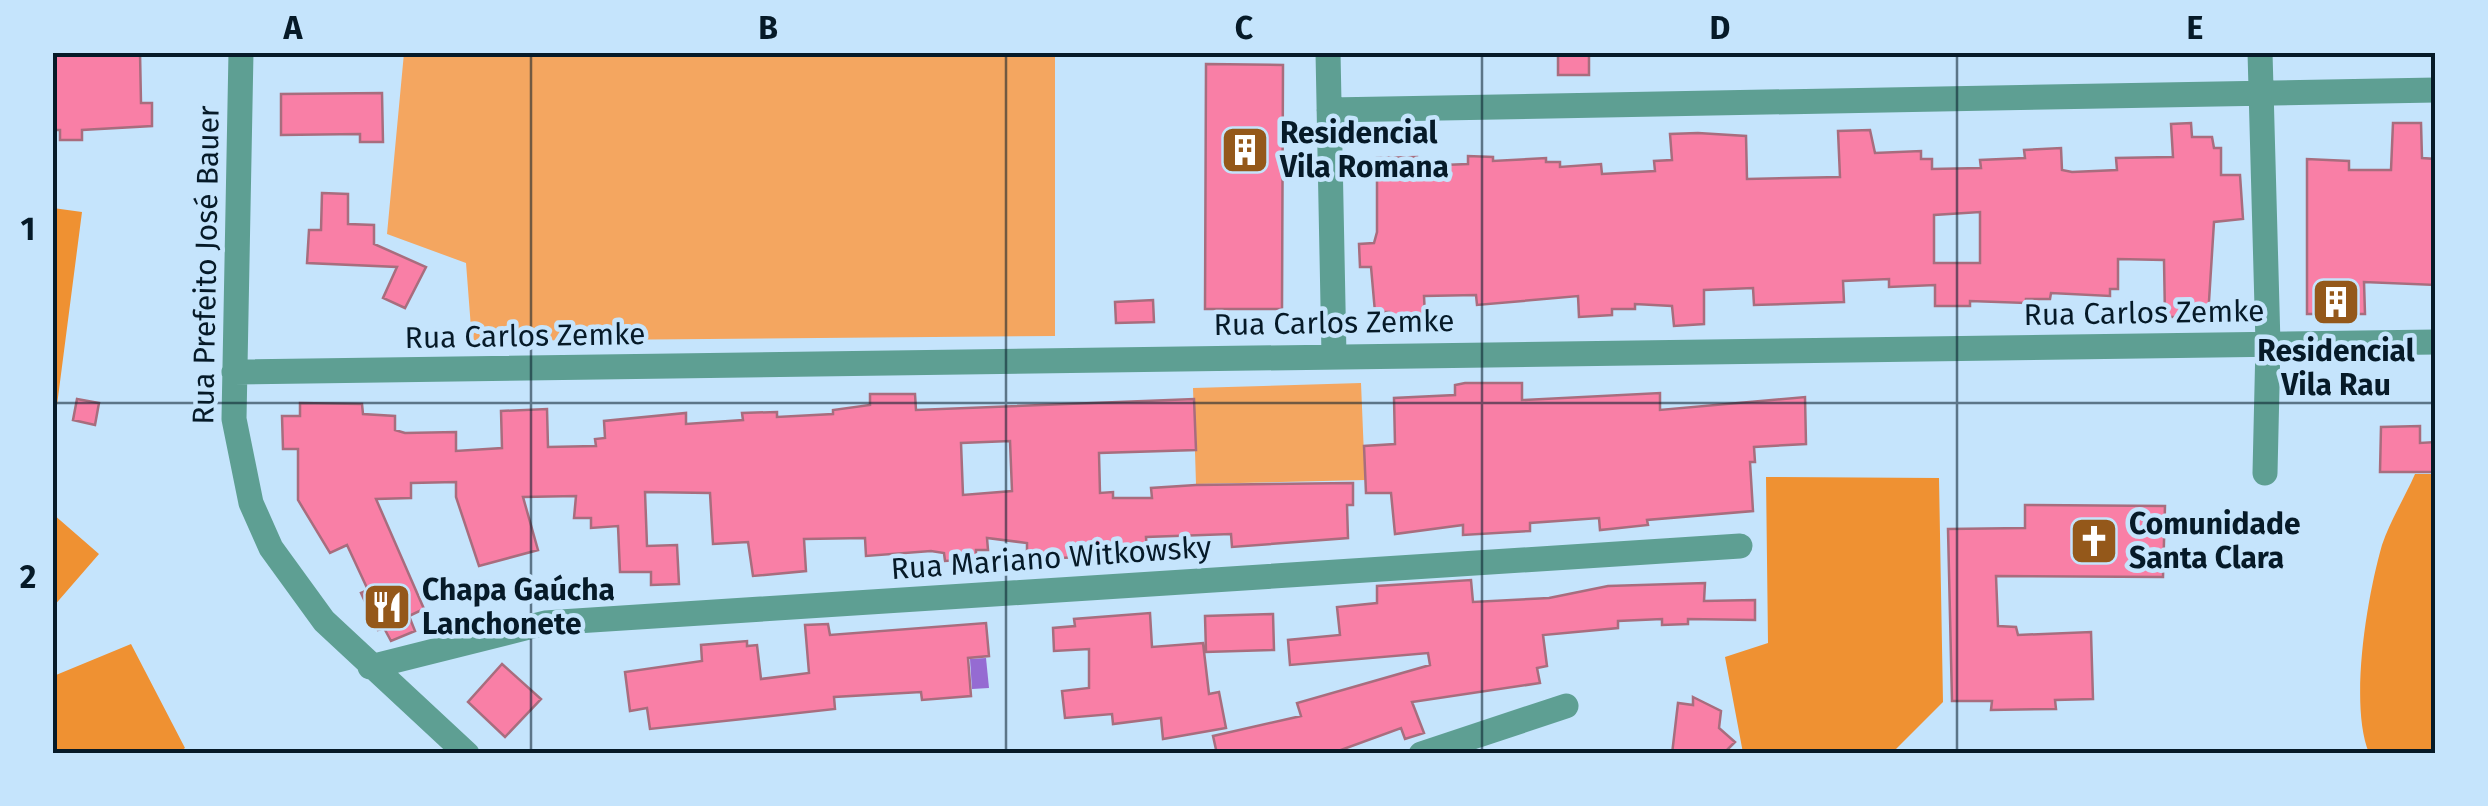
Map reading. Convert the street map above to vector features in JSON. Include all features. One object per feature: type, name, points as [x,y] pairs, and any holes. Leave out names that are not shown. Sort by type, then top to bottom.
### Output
[{"type":"street","name":"Rua Prefeito José Bauer","points":[[241,52],[234,372],[238,454],[251,503],[271,548],[324,621],[467,754]]},
{"type":"street","points":[[1328,52],[1334,356]]},
{"type":"street","points":[[2260,52],[2268,344],[2266,473]]},
{"type":"street","points":[[1329,110],[2436,90]]},
{"type":"street","name":"Rua Carlos Zemke","points":[[234,372],[2436,342]]},
{"type":"street","name":"Rua Mariano Witkowsky","points":[[370,667],[545,623],[1740,546]]},
{"type":"street","points":[[1420,754],[1566,706]]},
{"type":"shaded area","points":[[404,53],[1055,53],[1055,336],[472,341],[466,263],[387,234]]},
{"type":"shaded area","points":[[52,208],[82,212],[53,436]]},
{"type":"shaded area","points":[[1361,383],[1365,480],[1196,484],[1193,388]]},
{"type":"shaded area","points":[[2415,474],[2435,474],[2435,753],[2369,753],[2360,707],[2366,621],[2382,545]]},
{"type":"shaded area","points":[[1766,477],[1939,478],[1943,702],[1892,753],[1743,753],[1725,657],[1768,643]]},
{"type":"shaded area","points":[[53,514],[99,554],[53,607]]},
{"type":"shaded area","points":[[131,644],[185,748],[176,754],[53,753],[53,672],[56,675]]},
{"type":"shaded area","points":[[986,658],[989,688],[972,689],[970,659]]},
{"type":"building","points":[[52,52],[140,52],[141,103],[152,103],[152,126],[82,130],[82,140],[60,140],[60,130],[52,130]]},
{"type":"building","points":[[1558,52],[1589,52],[1589,75],[1558,75]]},
{"type":"building","points":[[1206,64],[1283,65],[1282,309],[1205,309]]},
{"type":"building","points":[[382,93],[383,142],[360,142],[360,134],[281,135],[281,94]]},
{"type":"building","points":[[2191,123],[2192,137],[2212,137],[2214,148],[2221,148],[2221,175],[2240,175],[2243,219],[2214,222],[2208,317],[2165,317],[2164,260],[2118,259],[2118,289],[2110,289],[2110,296],[2051,293],[2050,299],[2026,299],[2026,303],[1970,301],[1970,306],[1935,306],[1935,285],[1889,287],[1889,279],[1843,281],[1844,302],[1754,305],[1753,288],[1704,290],[1704,324],[1674,326],[1672,306],[1635,304],[1635,309],[1612,309],[1612,315],[1579,317],[1578,296],[1477,305],[1476,295],[1424,296],[1425,316],[1389,316],[1389,312],[1375,312],[1371,267],[1360,267],[1359,244],[1374,243],[1377,232],[1377,158],[1417,157],[1417,166],[1468,164],[1468,156],[1493,157],[1493,161],[1546,158],[1546,162],[1560,162],[1560,167],[1601,164],[1602,174],[1655,171],[1654,161],[1672,160],[1670,134],[1698,133],[1746,136],[1747,179],[1840,177],[1838,131],[1870,130],[1875,153],[1921,151],[1921,159],[1932,159],[1932,169],[1981,168],[1980,160],[2025,158],[2024,150],[2061,148],[2062,170],[2072,172],[2117,170],[2116,158],[2173,157],[2171,124]],"holes":[[[1980,212],[1980,263],[1934,263],[1934,215]]]},
{"type":"building","points":[[2393,123],[2421,123],[2422,158],[2436,159],[2436,285],[2364,282],[2365,314],[2307,314],[2307,159],[2349,161],[2349,170],[2391,170]]},
{"type":"building","points":[[322,193],[348,194],[348,224],[374,225],[374,244],[426,267],[405,308],[383,298],[397,267],[307,263],[309,230],[321,230]]},
{"type":"building","points":[[1153,300],[1154,322],[1116,323],[1115,302]]},
{"type":"building","points":[[1522,383],[1522,400],[1660,393],[1660,410],[1805,397],[1806,444],[1754,447],[1755,462],[1750,462],[1753,511],[1647,520],[1648,525],[1600,530],[1599,518],[1530,523],[1530,531],[1463,535],[1463,525],[1395,534],[1391,493],[1366,493],[1364,446],[1395,444],[1394,398],[1455,395],[1455,385]]},
{"type":"building","points":[[870,394],[915,394],[916,410],[1194,399],[1196,450],[1099,453],[1100,493],[1113,492],[1113,498],[1152,498],[1151,488],[1353,483],[1353,505],[1347,505],[1348,538],[1232,547],[1231,534],[1146,537],[1147,553],[1027,560],[1027,543],[987,538],[988,550],[976,550],[976,559],[945,561],[944,553],[931,551],[866,556],[865,538],[804,539],[806,571],[753,576],[748,542],[713,544],[710,493],[645,492],[647,546],[677,545],[679,584],[651,585],[651,572],[620,572],[618,526],[591,528],[591,518],[574,518],[576,496],[523,497],[538,550],[479,566],[456,497],[456,482],[411,483],[411,498],[376,499],[424,609],[409,616],[415,631],[391,641],[384,628],[378,630],[361,593],[368,590],[347,545],[330,553],[298,500],[298,449],[283,449],[282,416],[300,416],[300,403],[362,404],[363,414],[395,416],[395,430],[405,433],[456,432],[456,451],[502,448],[501,411],[547,409],[548,447],[596,446],[595,439],[605,438],[604,421],[686,413],[686,424],[743,420],[742,413],[777,412],[777,417],[833,414],[833,410],[870,405]],"holes":[[[1010,441],[1012,491],[963,495],[961,443]]]},
{"type":"building","points":[[77,399],[99,403],[95,425],[73,420]]},
{"type":"building","points":[[2420,426],[2420,443],[2436,442],[2436,472],[2380,472],[2381,427]]},
{"type":"building","points":[[2025,505],[2165,506],[2163,577],[1996,576],[1998,626],[2016,627],[2018,635],[2091,632],[2093,699],[2055,700],[2056,709],[1991,710],[1992,701],[1952,701],[1948,529],[2025,528]]},
{"type":"building","points":[[1471,580],[1473,602],[1549,598],[1608,586],[1705,583],[1704,601],[1755,600],[1755,620],[1688,619],[1688,624],[1662,625],[1662,619],[1618,621],[1618,628],[1543,635],[1547,666],[1537,668],[1540,683],[1412,702],[1424,733],[1405,739],[1401,728],[1330,754],[1217,754],[1213,736],[1301,716],[1297,703],[1430,665],[1428,653],[1290,665],[1288,640],[1340,635],[1337,607],[1377,603],[1377,586]]},
{"type":"building","points":[[1150,613],[1152,647],[1203,643],[1209,694],[1219,692],[1226,728],[1163,739],[1161,718],[1113,724],[1112,714],[1065,718],[1062,691],[1089,688],[1089,649],[1054,651],[1053,628],[1075,626],[1074,619]]},
{"type":"building","points":[[1273,614],[1274,650],[1206,652],[1205,616]]},
{"type":"building","points":[[986,623],[989,656],[968,658],[971,696],[922,700],[921,692],[834,697],[835,709],[650,729],[647,708],[630,711],[625,672],[702,661],[701,645],[747,641],[747,646],[757,645],[761,679],[809,673],[805,625],[828,624],[830,635]]},
{"type":"building","points":[[502,664],[541,699],[505,737],[468,702]]},
{"type":"building","points":[[1693,697],[1721,711],[1719,728],[1735,742],[1723,754],[1672,754],[1678,703],[1693,705]]},
{"type":"place","name":"Residencial Vila Romana","points":[[1245,150]]},
{"type":"place","name":"Residencial Vila Rau","points":[[2336,302]]},
{"type":"place","name":"Comunidade Santa Clara","points":[[2094,541]]},
{"type":"place","name":"Chapa Gaúcha Lanchonete","points":[[387,607]]}]
